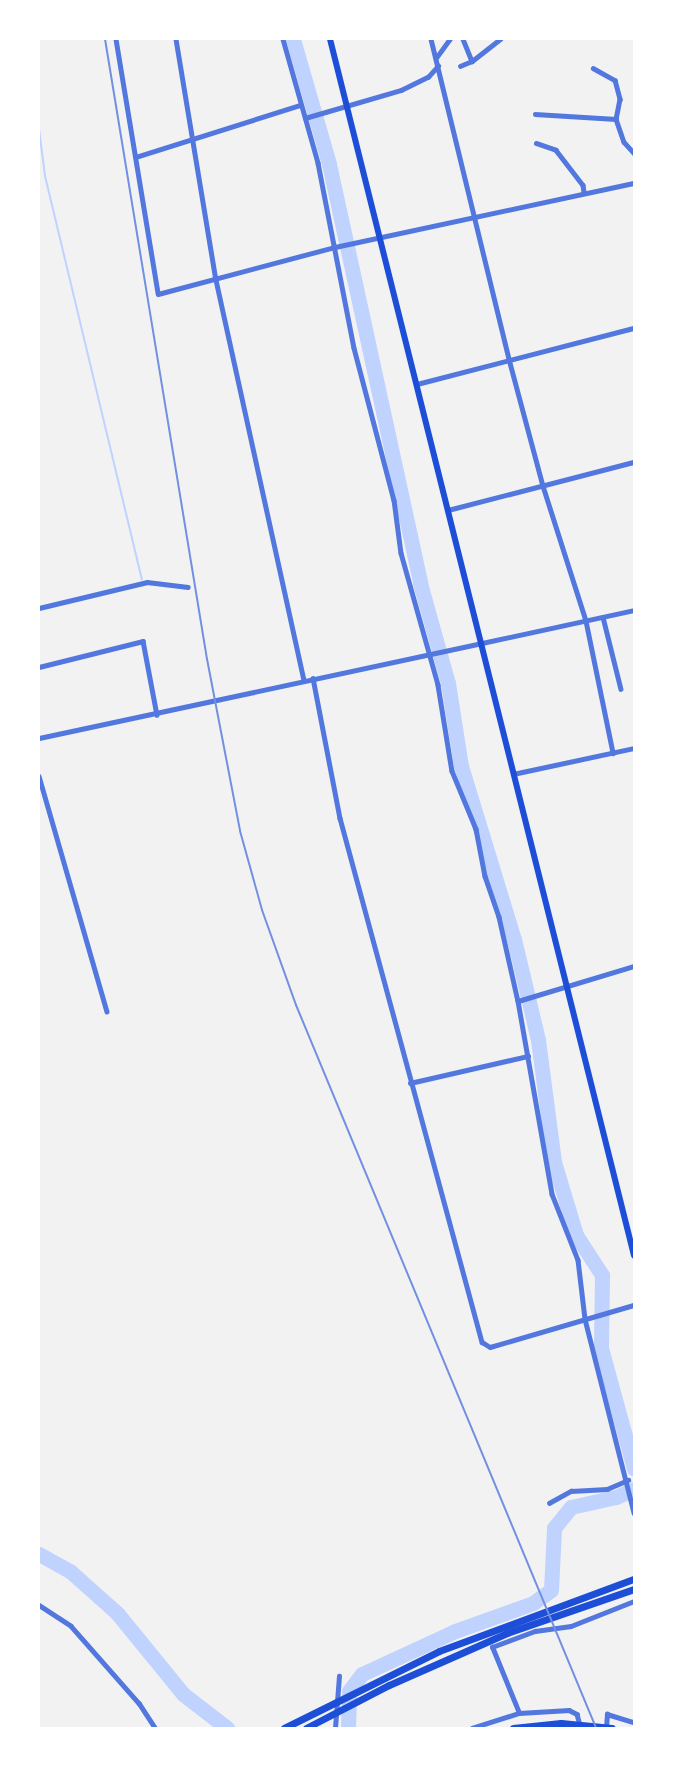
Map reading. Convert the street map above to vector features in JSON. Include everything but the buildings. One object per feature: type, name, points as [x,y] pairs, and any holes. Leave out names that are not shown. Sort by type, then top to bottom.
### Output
[{"type":"main road","points":[[330,39],[634,1256]]},
{"type":"main road","points":[[284,1728],[439,1651],[634,1579]]},
{"type":"main road","points":[[306,1728],[389,1685],[507,1633],[634,1589]]},
{"type":"main road","points":[[513,1728],[561,1723],[612,1728]]},
{"type":"street","points":[[116,39],[156,292],[216,280],[335,248],[584,192],[634,183]]},
{"type":"street","points":[[176,39],[216,280],[304,679]]},
{"type":"street","points":[[284,39],[300,105],[318,163],[354,348],[394,500],[402,553],[428,652],[452,771],[476,829],[519,1001],[552,1194],[578,1260],[585,1319],[628,1480],[634,1513]]},
{"type":"street","points":[[431,39],[476,216],[509,359],[543,486],[586,621],[613,753]]},
{"type":"street","points":[[436,58],[450,39]]},
{"type":"street","points":[[464,39],[472,61]]},
{"type":"street","points":[[460,66],[472,61],[500,39]]},
{"type":"street","points":[[305,118],[401,90],[428,77],[438,66]]},
{"type":"street","points":[[593,68],[615,80],[620,99],[616,119],[624,142],[634,153]]},
{"type":"street","points":[[136,157],[193,137],[300,105]]},
{"type":"street","points":[[535,114],[616,119]]},
{"type":"street","points":[[536,143],[556,150],[583,185],[584,192]]},
{"type":"street","points":[[417,384],[634,328]]},
{"type":"street","points":[[448,510],[634,462]]},
{"type":"street","points":[[39,608],[147,582],[188,587]]},
{"type":"street","points":[[39,738],[157,715],[313,677],[634,609]]},
{"type":"street","points":[[603,617],[621,688]]},
{"type":"street","points":[[39,667],[142,641],[157,715]]},
{"type":"street","points":[[313,677],[340,818],[410,1083],[485,1347],[634,1305]]},
{"type":"street","points":[[513,774],[634,748]]},
{"type":"street","points":[[39,776],[106,1011]]},
{"type":"street","points":[[519,1001],[634,966]]},
{"type":"street","points":[[410,1083],[528,1056]]},
{"type":"street","points":[[549,1503],[571,1491],[608,1489],[628,1480]]},
{"type":"street","points":[[519,1713],[492,1647],[535,1631],[571,1626],[634,1601]]},
{"type":"street","points":[[39,1605],[71,1626],[139,1704],[155,1728]]},
{"type":"street","points":[[335,1728],[339,1676]]},
{"type":"street","points":[[472,1728],[519,1713],[569,1710],[577,1714],[580,1728]]},
{"type":"street","points":[[606,1728],[607,1714],[634,1722]]},
{"type":"waterway","points":[[293,39],[329,164],[420,583],[448,683],[461,766],[514,939],[538,1040],[554,1162],[576,1235],[602,1275],[601,1348],[634,1469]]},
{"type":"waterway","points":[[39,129],[45,176],[142,579]]},
{"type":"waterway","points":[[348,1728],[349,1691],[362,1674],[455,1631],[533,1603],[551,1590],[554,1528],[571,1507],[616,1497],[634,1489]]},
{"type":"waterway","points":[[39,1554],[71,1572],[117,1613],[183,1694],[227,1728]]},
{"type":"railway","points":[[105,39],[207,659],[240,831],[262,910],[296,1005],[596,1728]]}]
